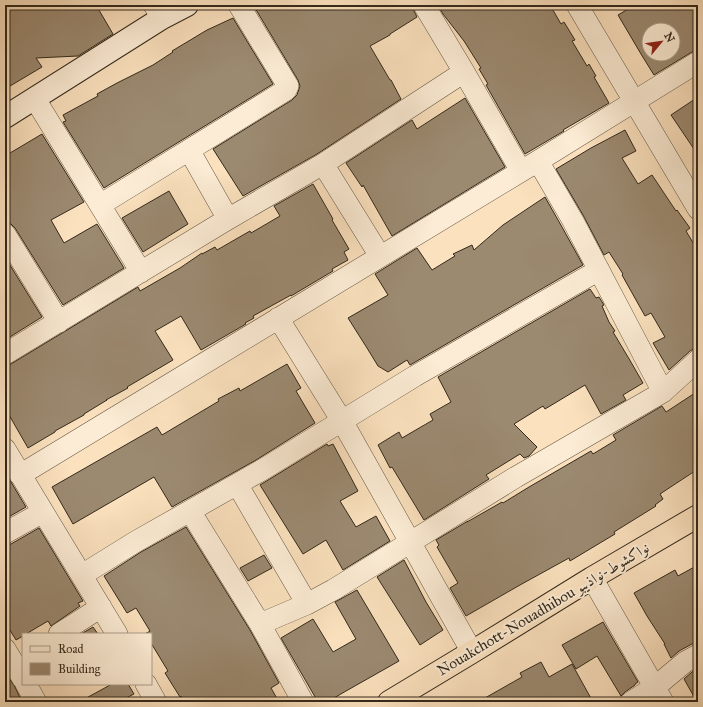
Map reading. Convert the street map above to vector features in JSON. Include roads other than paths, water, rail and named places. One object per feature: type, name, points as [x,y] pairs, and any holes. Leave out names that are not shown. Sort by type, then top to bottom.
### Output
[{"type":"highway","name":"Nouakchott-Nouadhibou نواكشوط-نواذيبو","points":[[389,702],[592,578],[698,516]]},
{"type":"street","points":[[5,117],[35,99],[158,12],[187,5]]},
{"type":"street","points":[[100,205],[287,88],[288,86],[240,5]]},
{"type":"street","points":[[424,5],[464,72],[530,166],[573,221],[663,392]]},
{"type":"street","points":[[583,7],[634,102],[697,205]]},
{"type":"street","points":[[116,633],[82,575],[11,463],[278,318],[530,166],[698,62]]},
{"type":"street","points":[[5,354],[228,219],[323,164],[464,72]]},
{"type":"street","points":[[35,99],[141,272]]},
{"type":"street","points":[[189,150],[228,219]]},
{"type":"street","points":[[323,164],[380,256]]},
{"type":"street","points":[[5,234],[59,322]]},
{"type":"street","points":[[82,575],[135,542],[237,484],[415,376],[599,270]]},
{"type":"street","points":[[278,318],[342,421],[472,652]]},
{"type":"street","points":[[260,624],[307,604],[333,590],[522,473],[663,392],[698,360]]},
{"type":"street","points":[[237,484],[307,604]]},
{"type":"street","points":[[190,511],[260,624],[303,702]]},
{"type":"street","points":[[5,534],[42,512]]},
{"type":"street","points":[[592,578],[659,694]]},
{"type":"street","points":[[61,633],[101,607]]},
{"type":"street","points":[[631,702],[659,694],[685,662],[698,655]]},
{"type":"street","points":[[27,685],[36,702]]}]
